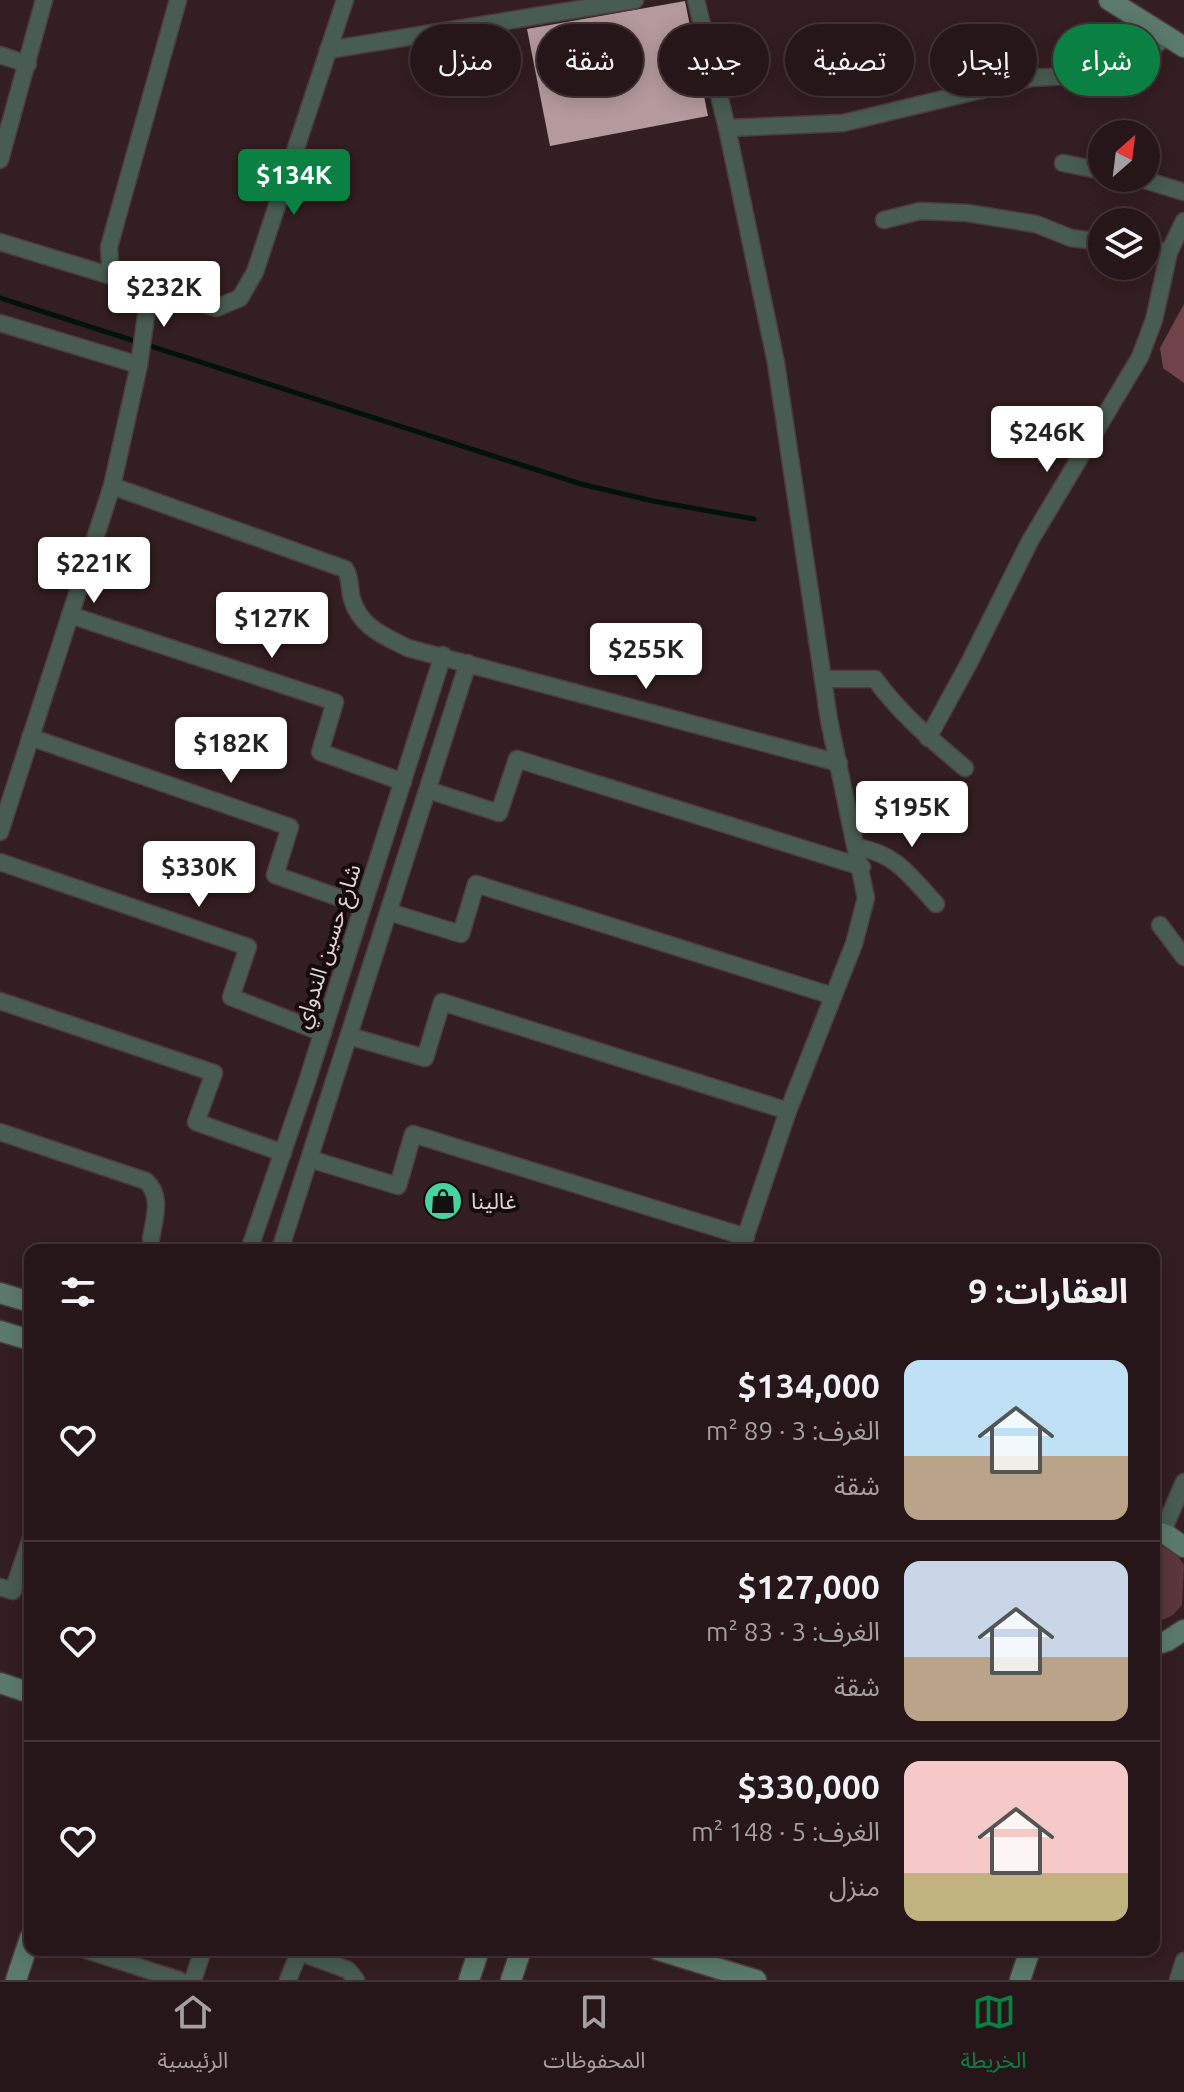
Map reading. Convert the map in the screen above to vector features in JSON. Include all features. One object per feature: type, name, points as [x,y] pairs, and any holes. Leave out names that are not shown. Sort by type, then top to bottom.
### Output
[{"type":"street","points":[[0,160],[44,0]]},
{"type":"street","points":[[114,276],[109,247],[178,0]]},
{"type":"street","points":[[0,242],[114,276],[149,296],[216,308],[240,298],[255,272],[345,0]]},
{"type":"street","points":[[328,50],[635,0]]},
{"type":"street","points":[[310,1159],[398,1186],[413,1134],[744,1243],[788,1111],[854,944],[866,898],[862,867],[823,679],[776,363],[727,128],[696,0]]},
{"type":"street","points":[[727,128],[843,123],[1031,78],[1082,75],[1129,66],[1175,42],[1109,0]]},
{"type":"street","points":[[0,55],[28,64]]},
{"type":"street","points":[[1063,163],[1088,168]]},
{"type":"street","points":[[1160,185],[1184,192]]},
{"type":"street","points":[[884,220],[920,211],[967,213],[1036,224],[1071,238],[1088,240]]},
{"type":"street","points":[[928,738],[1030,541],[1140,357],[1154,320],[1169,252],[1184,221]]},
{"type":"street","points":[[1160,250],[1169,252]]},
{"type":"street","points":[[0,832],[112,486],[139,365],[149,296]]},
{"type":"street","points":[[0,323],[139,365]]},
{"type":"street","points":[[112,486],[345,569],[349,574],[356,610],[374,631],[408,648],[839,763]]},
{"type":"street","points":[[70,615],[335,702],[320,752],[403,782]]},
{"type":"street","name":"شارع حسين الندواي","points":[[251,1244],[323,1033],[443,655]]},
{"type":"street","points":[[282,1244],[468,663]]},
{"type":"street","points":[[823,679],[875,679],[892,702],[928,738],[965,768]]},
{"type":"street","points":[[30,737],[290,827],[275,875],[363,906]]},
{"type":"street","points":[[428,790],[499,813],[517,759],[862,867]]},
{"type":"street","points":[[857,847],[879,851],[897,862],[936,904]]},
{"type":"street","points":[[0,862],[248,947],[231,997],[323,1033]]},
{"type":"street","points":[[389,912],[461,934],[476,884],[833,996]]},
{"type":"street","points":[[1160,925],[1184,957]]},
{"type":"street","points":[[0,1001],[214,1073],[196,1122],[283,1153]]},
{"type":"street","points":[[349,1036],[425,1058],[442,1002],[788,1111]]},
{"type":"street","points":[[0,1132],[146,1181],[154,1189],[157,1199],[151,1239]]},
{"type":"street","points":[[0,1293],[24,1300]]},
{"type":"street","points":[[0,1331],[24,1338]]},
{"type":"street","points":[[1160,1528],[1184,1482]]},
{"type":"street","points":[[1160,1533],[1184,1547]]},
{"type":"street","points":[[0,1587],[13,1591],[24,1559]]},
{"type":"street","points":[[1160,1644],[1182,1635]]},
{"type":"street","points":[[0,1683],[24,1691]]},
{"type":"street","points":[[16,1980],[24,1956]]},
{"type":"street","points":[[193,1980],[201,1956]]},
{"type":"street","points":[[288,1980],[298,1956]]},
{"type":"street","points":[[313,1956],[348,1970],[356,1980]]},
{"type":"street","points":[[469,1980],[477,1956]]},
{"type":"street","points":[[511,1980],[519,1956]]},
{"type":"street","points":[[678,1956],[756,1980]]},
{"type":"street","points":[[1020,1980],[1028,1956]]},
{"type":"street","points":[[129,1957],[179,1980]]},
{"type":"street","points":[[1178,1980],[1184,1961]]},
{"type":"shaded area","points":[[1184,304],[1184,383],[1163,368],[1160,348]]},
{"type":"shaded area","points":[[1160,1545],[1176,1554],[1184,1565],[1182,1605],[1173,1615],[1160,1621]]},
{"type":"building","points":[[685,1],[690,24],[659,24],[659,96],[704,96],[708,116],[550,146],[540,96],[643,96],[643,24],[555,24]]},
{"type":"building","points":[[537,27],[537,80],[527,29]]},
{"type":"waterway","points":[[0,298],[581,484],[754,519]]},
{"type":"place","name":"غالينا","points":[[443,1201]]}]
